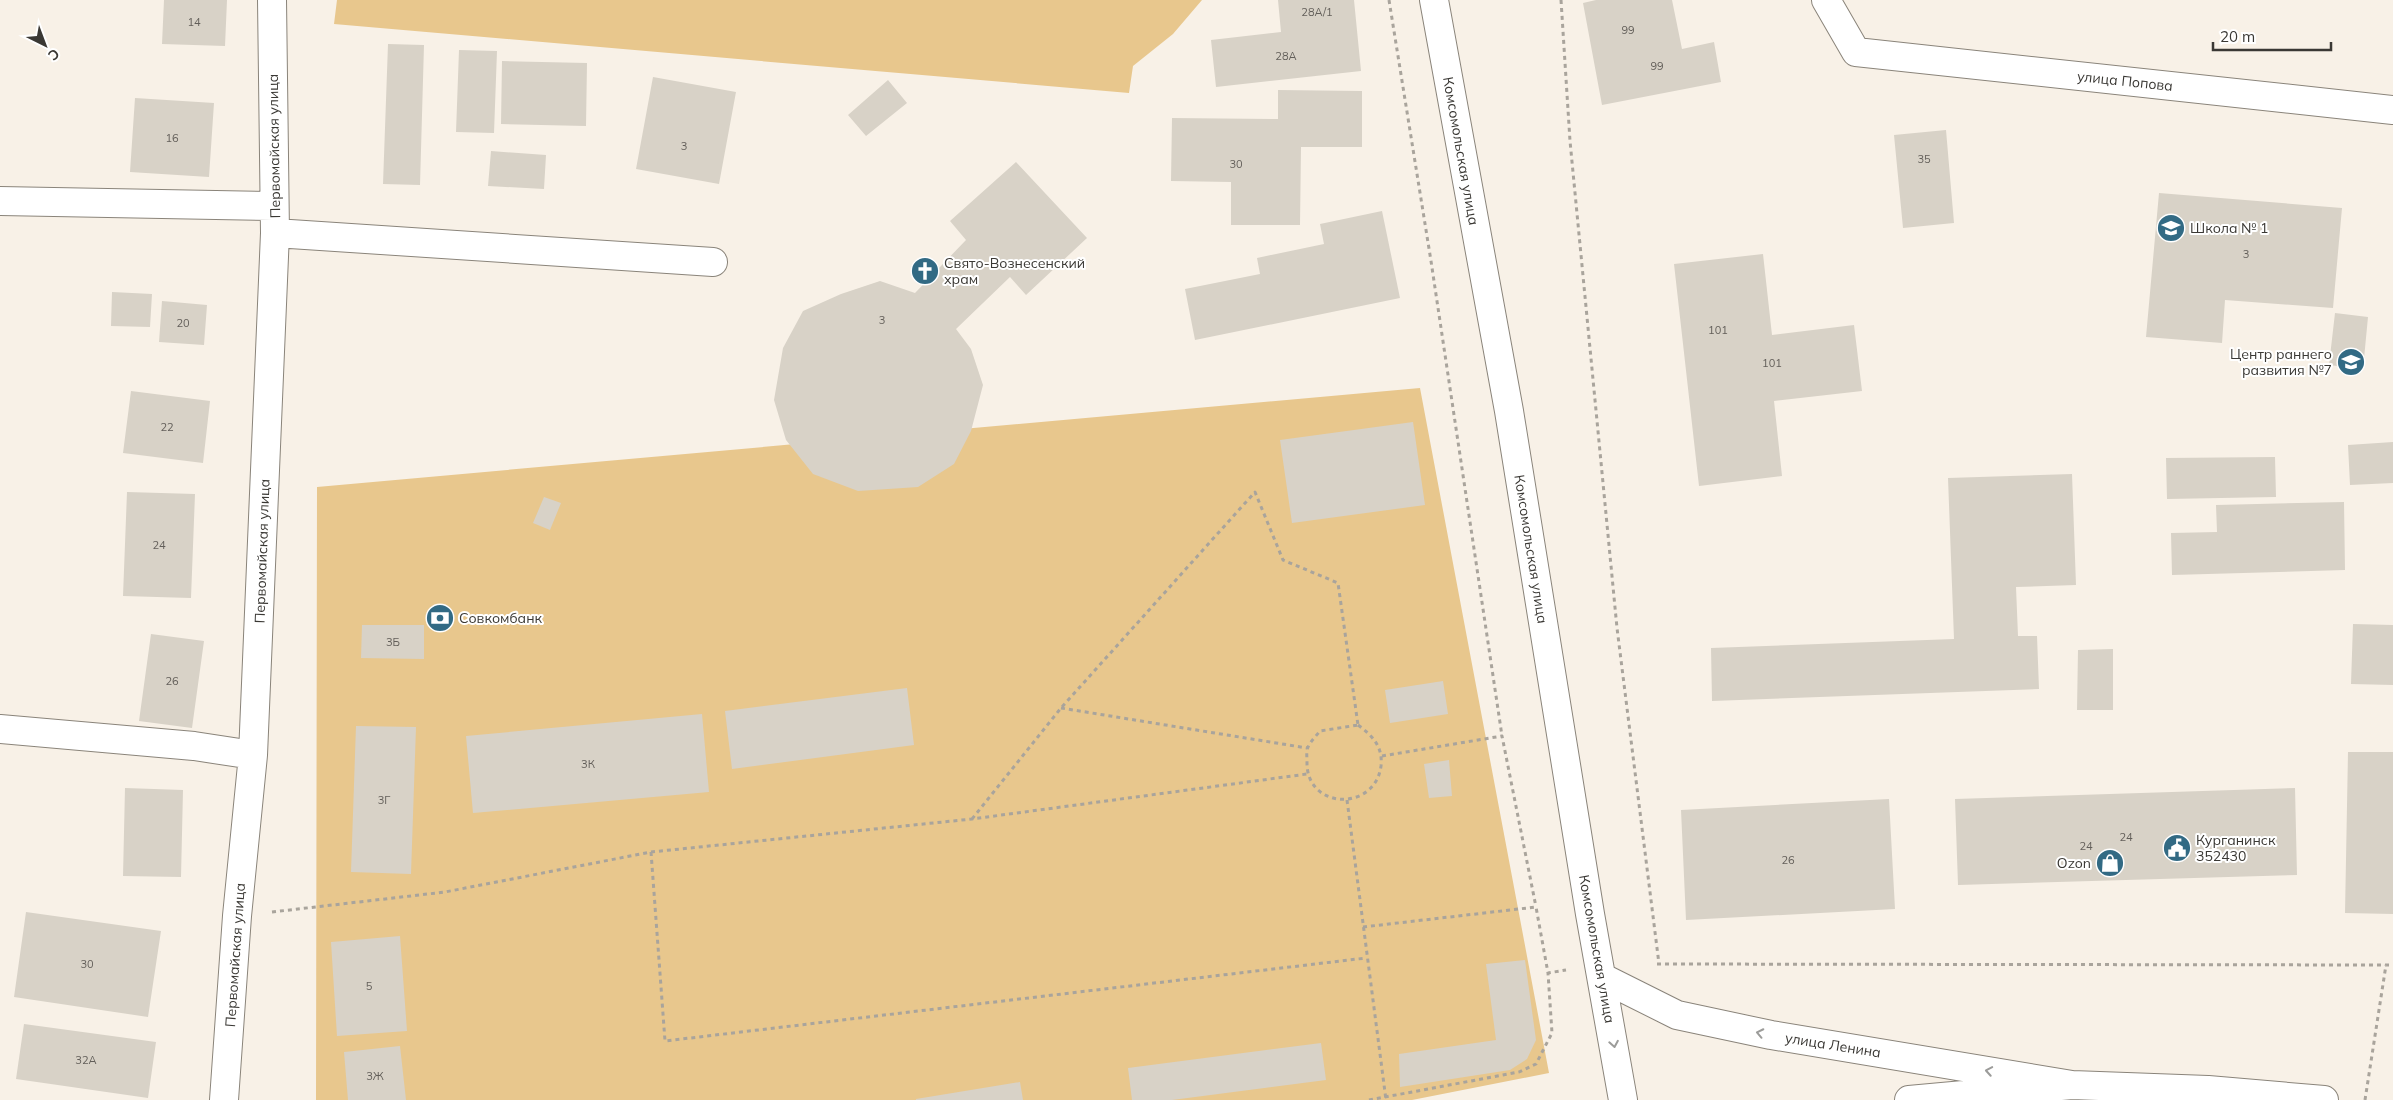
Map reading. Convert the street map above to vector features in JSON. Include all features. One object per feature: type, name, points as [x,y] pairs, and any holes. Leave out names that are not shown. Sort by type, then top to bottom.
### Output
[{"type":"street","name":"Первомайская улица","points":[[224,1100],[237,916],[253,755],[275,233],[272,0]]},
{"type":"street","name":"Комсомольская улица","points":[[1434,0],[1509,411],[1590,914],[1602,972],[1623,1100]]},
{"type":"street","name":"улица Попова","points":[[1826,0],[1856,52],[2393,110]]},
{"type":"street","points":[[0,202],[274,206]]},
{"type":"street","points":[[275,233],[713,262]]},
{"type":"street","points":[[0,729],[194,746],[253,755]]},
{"type":"street","name":"улица Ленина","points":[[1602,972],[1676,1015],[1770,1035],[2072,1085],[2208,1090],[2324,1100]]},
{"type":"street","name":"улица Ленина","points":[[1908,1100],[2072,1085]]},
{"type":"path","points":[[1369,1100],[1386,1099],[1519,1072],[1536,1064],[1552,1033],[1548,973],[1502,736],[1431,261],[1389,0]]},
{"type":"path","points":[[1560,0],[1570,141],[1617,628],[1659,964]]},
{"type":"path","points":[[972,820],[1060,708],[1255,492],[1282,560],[1338,583],[1358,725],[1374,737],[1382,756],[1380,776],[1367,793],[1347,800],[1330,798],[1316,788],[1307,774],[1307,748],[1320,731],[1358,725]]},
{"type":"path","points":[[1060,708],[1307,748]]},
{"type":"path","points":[[1382,756],[1502,736]]},
{"type":"path","points":[[237,916],[444,892],[650,852],[972,820],[1307,774]]},
{"type":"path","points":[[1347,800],[1366,958],[1386,1099]]},
{"type":"path","points":[[650,852],[665,1041],[1366,958]]},
{"type":"path","points":[[1363,927],[1536,907]]},
{"type":"path","points":[[1548,973],[1602,972],[1659,964],[2393,965]]},
{"type":"path","points":[[2365,1100],[2386,965]]},
{"type":"shaded area","points":[[337,0],[1202,0],[1173,34],[1133,66],[1129,93],[334,24]]},
{"type":"shaded area","points":[[1420,388],[1549,1073],[1412,1100],[316,1100],[317,487]]},
{"type":"building","points":[[164,0],[227,0],[225,46],[162,44]]},
{"type":"building","points":[[1278,0],[1354,0],[1361,71],[1216,87],[1211,40],[1281,32]]},
{"type":"building","points":[[1596,0],[1672,0],[1682,49],[1714,42],[1721,82],[1602,105],[1583,3]]},
{"type":"building","points":[[388,44],[424,45],[420,185],[383,184]]},
{"type":"building","points":[[459,50],[497,51],[494,133],[456,132]]},
{"type":"building","points":[[502,61],[587,63],[586,126],[501,124]]},
{"type":"building","points":[[653,77],[736,92],[719,184],[636,169]]},
{"type":"building","points":[[888,80],[907,103],[866,136],[848,115]]},
{"type":"building","points":[[1278,90],[1362,91],[1362,147],[1301,147],[1300,225],[1231,225],[1231,182],[1171,181],[1172,118],[1278,119]]},
{"type":"building","points":[[135,98],[214,103],[209,177],[130,172]]},
{"type":"building","points":[[1946,130],[1954,223],[1903,228],[1894,135]]},
{"type":"building","points":[[491,151],[546,155],[544,189],[488,186]]},
{"type":"building","points":[[1016,162],[1087,238],[1026,295],[1010,277],[956,329],[971,349],[983,385],[971,431],[954,464],[918,487],[858,491],[813,474],[786,440],[774,400],[783,348],[803,311],[841,294],[880,281],[915,293],[966,240],[950,221]]},
{"type":"building","points":[[2159,193],[2342,208],[2333,308],[2225,300],[2222,343],[2146,337]]},
{"type":"building","points":[[1382,211],[1400,298],[1195,340],[1185,289],[1260,274],[1257,258],[1324,244],[1320,224]]},
{"type":"building","points":[[1763,254],[1772,335],[1854,325],[1862,391],[1774,401],[1782,476],[1699,486],[1674,264]]},
{"type":"building","points":[[112,292],[152,294],[150,327],[111,326]]},
{"type":"building","points":[[162,301],[207,305],[204,345],[159,342]]},
{"type":"building","points":[[2335,313],[2368,317],[2363,369],[2329,365]]},
{"type":"building","points":[[131,391],[210,401],[203,463],[123,453]]},
{"type":"building","points":[[1413,422],[1425,505],[1292,523],[1280,440]]},
{"type":"building","points":[[2393,442],[2393,483],[2350,485],[2348,445]]},
{"type":"building","points":[[2275,457],[2276,497],[2167,499],[2166,458]]},
{"type":"building","points":[[2072,474],[2076,585],[2016,587],[2018,636],[2037,636],[2039,689],[1712,701],[1711,648],[1954,639],[1948,478]]},
{"type":"building","points":[[127,492],[195,494],[191,598],[123,596]]},
{"type":"building","points":[[544,497],[561,503],[550,530],[533,523]]},
{"type":"building","points":[[2344,502],[2345,570],[2172,575],[2171,533],[2217,532],[2216,505]]},
{"type":"building","points":[[2353,624],[2393,625],[2393,685],[2351,684]]},
{"type":"building","points":[[362,625],[424,625],[424,659],[361,658]]},
{"type":"building","points":[[151,634],[204,641],[192,728],[139,721]]},
{"type":"building","points":[[2113,649],[2113,710],[2077,710],[2078,650]]},
{"type":"building","points":[[1443,681],[1448,714],[1390,723],[1385,690]]},
{"type":"building","points":[[907,688],[914,745],[732,769],[725,711]]},
{"type":"building","points":[[702,714],[709,792],[473,813],[466,736]]},
{"type":"building","points":[[356,726],[416,727],[411,874],[351,872]]},
{"type":"building","points":[[2348,752],[2393,752],[2393,914],[2345,913]]},
{"type":"building","points":[[1449,760],[1452,796],[1429,798],[1424,764]]},
{"type":"building","points":[[125,788],[183,790],[181,877],[123,876]]},
{"type":"building","points":[[2295,788],[2297,875],[1958,885],[1955,799]]},
{"type":"building","points":[[1889,799],[1895,909],[1686,920],[1681,810]]},
{"type":"building","points":[[26,912],[161,931],[148,1017],[14,997]]},
{"type":"building","points":[[400,936],[407,1031],[337,1036],[331,942]]},
{"type":"building","points":[[1525,960],[1536,1040],[1527,1059],[1510,1070],[1400,1087],[1399,1054],[1496,1040],[1486,964]]},
{"type":"building","points":[[24,1024],[156,1042],[148,1098],[16,1079]]},
{"type":"building","points":[[1321,1043],[1326,1080],[1172,1100],[1132,1100],[1128,1068]]},
{"type":"building","points":[[400,1046],[406,1100],[348,1100],[344,1052]]},
{"type":"building","points":[[1020,1082],[1023,1100],[916,1100],[916,1099]]},
{"type":"place","name":"Школа № 1","points":[[2171,228]]},
{"type":"place","name":"Свято-Вознесенский храм","points":[[925,271]]},
{"type":"place","name":"Центр раннего развития №7","points":[[2351,362]]},
{"type":"place","name":"Совкомбанк","points":[[440,618]]},
{"type":"place","name":"Курганинск 352430","points":[[2177,848]]},
{"type":"place","name":"Ozon","points":[[2110,863]]}]
